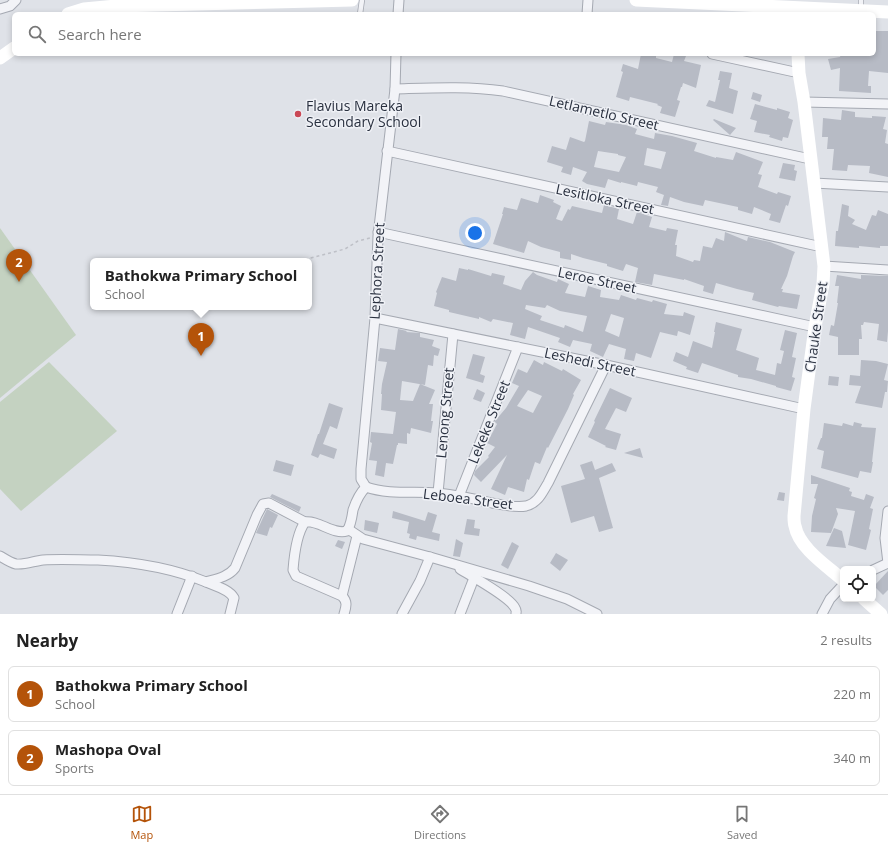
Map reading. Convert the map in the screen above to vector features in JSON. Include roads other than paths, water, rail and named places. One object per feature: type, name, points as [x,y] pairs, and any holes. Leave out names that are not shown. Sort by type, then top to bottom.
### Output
[{"type":"street","points":[[0,10],[10,6],[16,0]]},
{"type":"street","points":[[74,12],[84,9],[116,6],[352,0]]},
{"type":"street","points":[[398,12],[399,0]]},
{"type":"street","points":[[587,12],[588,0]]},
{"type":"street","points":[[636,0],[726,2],[795,11],[809,4],[861,6],[888,12]]},
{"type":"street","points":[[0,58],[12,49]]},
{"type":"street","name":"Lephora Street","points":[[366,487],[361,479],[361,469],[375,318],[378,234],[395,89],[396,56]]},
{"type":"street","points":[[721,56],[799,74]]},
{"type":"street","name":"Chauke Street","points":[[798,56],[799,74],[804,102],[824,266],[823,284],[815,327],[804,409],[795,526],[798,537],[806,549],[840,577]]},
{"type":"street","name":"Letlametlo Street","points":[[395,89],[470,88],[503,91],[810,159]]},
{"type":"street","points":[[804,102],[888,104]]},
{"type":"street","name":"Lesitloka Street","points":[[387,151],[822,247]]},
{"type":"street","points":[[814,183],[888,187]]},
{"type":"street","name":"Leroe Street","points":[[378,234],[815,327]]},
{"type":"street","points":[[824,266],[888,270]]},
{"type":"street","name":"Leshedi Street","points":[[375,318],[518,347],[804,409]]},
{"type":"street","name":"Lenong Street","points":[[438,493],[453,334]]},
{"type":"street","name":"Lekeke Street","points":[[459,496],[518,347]]},
{"type":"street","name":"Leboea Street","points":[[366,487],[395,492],[438,493],[512,506],[524,506],[534,503],[548,483],[606,366]]},
{"type":"street","points":[[348,530],[356,502],[366,487]]},
{"type":"street","points":[[206,582],[225,576],[233,571],[263,504],[269,503],[305,522],[312,522],[341,532],[348,530],[369,541],[529,586],[567,599],[597,614]]},
{"type":"street","points":[[876,569],[888,563],[885,538],[888,511]]},
{"type":"street","points":[[305,522],[297,545],[292,570],[296,576],[342,596],[347,604],[344,614]]},
{"type":"street","points":[[342,596],[358,536]]},
{"type":"street","points":[[0,556],[19,564],[45,560],[99,560],[149,565],[192,576],[225,589],[234,598],[230,614]]},
{"type":"street","points":[[402,614],[420,581],[430,557]]},
{"type":"street","points":[[450,563],[505,597],[516,608],[516,614]]},
{"type":"street","points":[[178,614],[192,576]]},
{"type":"street","points":[[460,614],[474,578]]},
{"type":"street","points":[[822,614],[830,599],[840,588]]},
{"type":"street","points":[[867,602],[881,614]]},
{"type":"lane","points":[[360,12],[362,0]]},
{"type":"place","name":"Flavius Mareka Secondary School","points":[[298,114]]},
{"type":"place","name":"Mashopa Oval","points":[[19,282]]},
{"type":"place","name":"Bathokwa Primary School","points":[[201,356]]}]
